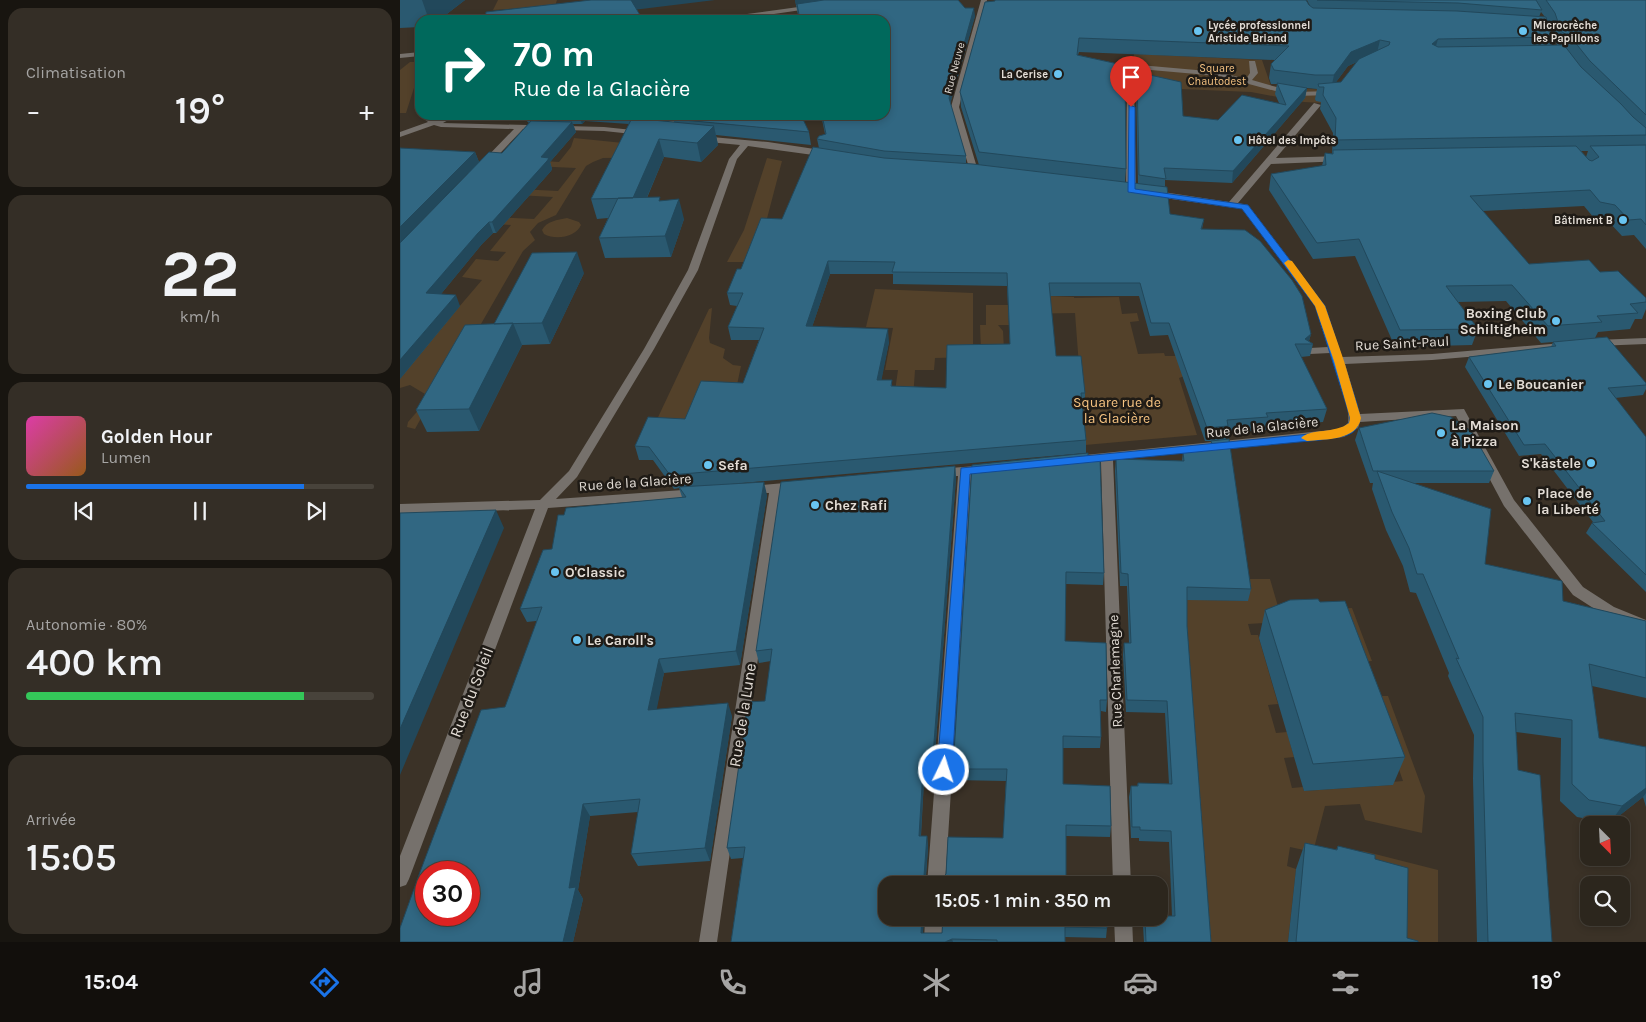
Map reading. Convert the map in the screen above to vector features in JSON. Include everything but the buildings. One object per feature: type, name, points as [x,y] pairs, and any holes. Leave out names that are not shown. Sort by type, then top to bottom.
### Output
[{"type":"street","name":"Rue Neuve","points":[[974,171],[955,107],[984,0]]},
{"type":"street","points":[[754,15],[822,6]]},
{"type":"street","points":[[400,56],[415,54]]},
{"type":"street","points":[[1247,82],[1254,73],[1252,63]]},
{"type":"street","points":[[1128,66],[1219,74],[1298,95],[1334,93],[1339,87]]},
{"type":"street","points":[[1130,85],[1132,146],[1126,190],[1245,207],[1320,306],[1337,355],[1355,418],[1460,412],[1509,503],[1578,591],[1609,610],[1646,626]]},
{"type":"street","points":[[1232,204],[1271,161],[1310,104],[1298,95]]},
{"type":"street","points":[[400,135],[427,120]]},
{"type":"street","points":[[434,120],[441,125],[604,129],[679,136]]},
{"type":"street","points":[[660,134],[670,120]]},
{"type":"street","points":[[474,175],[521,127]]},
{"type":"street","points":[[689,137],[746,143],[840,157]]},
{"type":"street","points":[[543,504],[573,474],[684,288],[693,270],[733,159],[746,143]]},
{"type":"street","points":[[1271,161],[1351,159]]},
{"type":"street","name":"Rue Saint-Paul","points":[[1310,351],[1337,355],[1432,357],[1583,344],[1646,341]]},
{"type":"street","name":"Rue de la Glacière","points":[[1060,462],[1344,432],[1354,425],[1355,418]]},
{"type":"street","name":"Rue Charlemagne","points":[[1107,457],[1122,876]]},
{"type":"street","points":[[925,474],[1003,467]]},
{"type":"street","points":[[937,876],[965,471]]},
{"type":"street","points":[[736,491],[806,485]]},
{"type":"street","name":"Rue de la Lune","points":[[708,942],[776,488]]},
{"type":"street","name":"Rue de la Glacière","points":[[400,510],[543,504],[706,492]]},
{"type":"street","name":"Rue du Soleil","points":[[400,879],[543,504]]},
{"type":"street","points":[[933,942],[934,926]]},
{"type":"street","points":[[1123,926],[1124,942]]},
{"type":"green space","points":[[498,0],[557,0],[555,6],[493,10]]},
{"type":"green space","name":"Square Chautodest","points":[[1134,54],[1262,60],[1271,86],[1325,90],[1329,97],[1323,97],[1323,103],[1304,102],[1251,92],[1181,89],[1168,100],[1136,97],[1132,77],[1143,72],[1147,67],[1144,64],[1133,61]]},
{"type":"green space","points":[[410,62],[415,62],[415,85],[406,113],[400,113],[400,70]]},
{"type":"green space","points":[[574,138],[673,148],[664,157],[603,158],[586,166],[556,215],[538,223],[530,232],[535,240],[523,251],[470,343],[460,348],[415,429],[407,427],[408,422],[422,406],[425,394],[410,385],[400,388],[400,376],[482,280],[462,277],[476,259],[498,261],[506,252],[490,251],[511,225],[484,223],[490,217],[534,219],[553,197],[484,193],[476,187],[558,191],[576,168],[509,165],[544,161],[559,162],[571,147]]},
{"type":"green space","points":[[767,158],[782,161],[764,230],[751,262],[727,262],[744,230]]},
{"type":"green space","points":[[567,218],[579,222],[581,225],[574,233],[564,237],[544,234],[542,230],[547,225],[553,221]]},
{"type":"green space","points":[[875,289],[973,293],[973,357],[935,358],[934,370],[915,370],[913,399],[894,398],[898,370],[885,370],[893,328],[866,327]]},
{"type":"green space","name":"Square rue de la Glacière","points":[[1048,296],[1074,298],[1119,297],[1122,314],[1137,313],[1139,321],[1130,322],[1138,354],[1164,353],[1165,356],[1178,356],[1190,374],[1179,378],[1197,435],[1085,445],[1075,313],[1018,314]]},
{"type":"green space","points":[[986,305],[1008,305],[1009,325],[998,325],[1003,331],[1004,350],[981,351],[980,325],[986,325]]},
{"type":"green space","points":[[712,308],[710,343],[725,349],[723,358],[733,365],[741,366],[735,394],[688,432],[652,430],[709,309]]},
{"type":"green space","points":[[1181,573],[1199,600],[1248,601],[1245,579],[1270,579],[1279,610],[1352,608],[1372,661],[1349,663],[1280,622],[1248,624],[1251,635],[1258,635],[1278,704],[1268,705],[1276,733],[1287,732],[1294,757],[1284,758],[1292,788],[1303,787],[1304,791],[1392,785],[1392,782],[1403,781],[1393,752],[1381,696],[1388,696],[1425,796],[1422,833],[1365,820],[1360,804],[1325,806],[1313,852],[1290,847],[1287,866],[1296,869],[1288,942],[1207,942]]},
{"type":"green space","points":[[1363,851],[1438,870],[1438,942],[1394,942],[1352,861]]},
{"type":"slow traffic","points":[[1288,263],[1320,306],[1339,361],[1355,418],[1354,425],[1344,432],[1307,438]]},
{"type":"place","name":"Lycée professionnel Aristide Briand","points":[[1198,31]]},
{"type":"place","name":"Microcrèche les Papillons","points":[[1523,31]]},
{"type":"place","name":"La Cerise","points":[[1058,74]]},
{"type":"place","name":"Hôtel des Impôts","points":[[1238,140]]},
{"type":"place","name":"Bâtiment B","points":[[1623,220]]},
{"type":"place","name":"Boxing Club Schiltigheim","points":[[1556,321]]},
{"type":"place","name":"Le Boucanier","points":[[1488,384]]},
{"type":"place","name":"La Maison à Pizza","points":[[1441,433]]},
{"type":"place","name":"S'kästele","points":[[1591,463]]},
{"type":"place","name":"Sefa","points":[[708,465]]},
{"type":"place","name":"Place de la Liberté","points":[[1527,501]]},
{"type":"place","name":"Chez Rafi","points":[[815,505]]},
{"type":"place","name":"O'Classic","points":[[555,572]]},
{"type":"place","name":"Le Caroll's","points":[[577,640]]},
{"type":"route","points":[[944,770],[965,471],[1320,436],[1344,432],[1354,425],[1355,418],[1352,404],[1320,306],[1245,207],[1179,196],[1131,191],[1131,107]]}]
